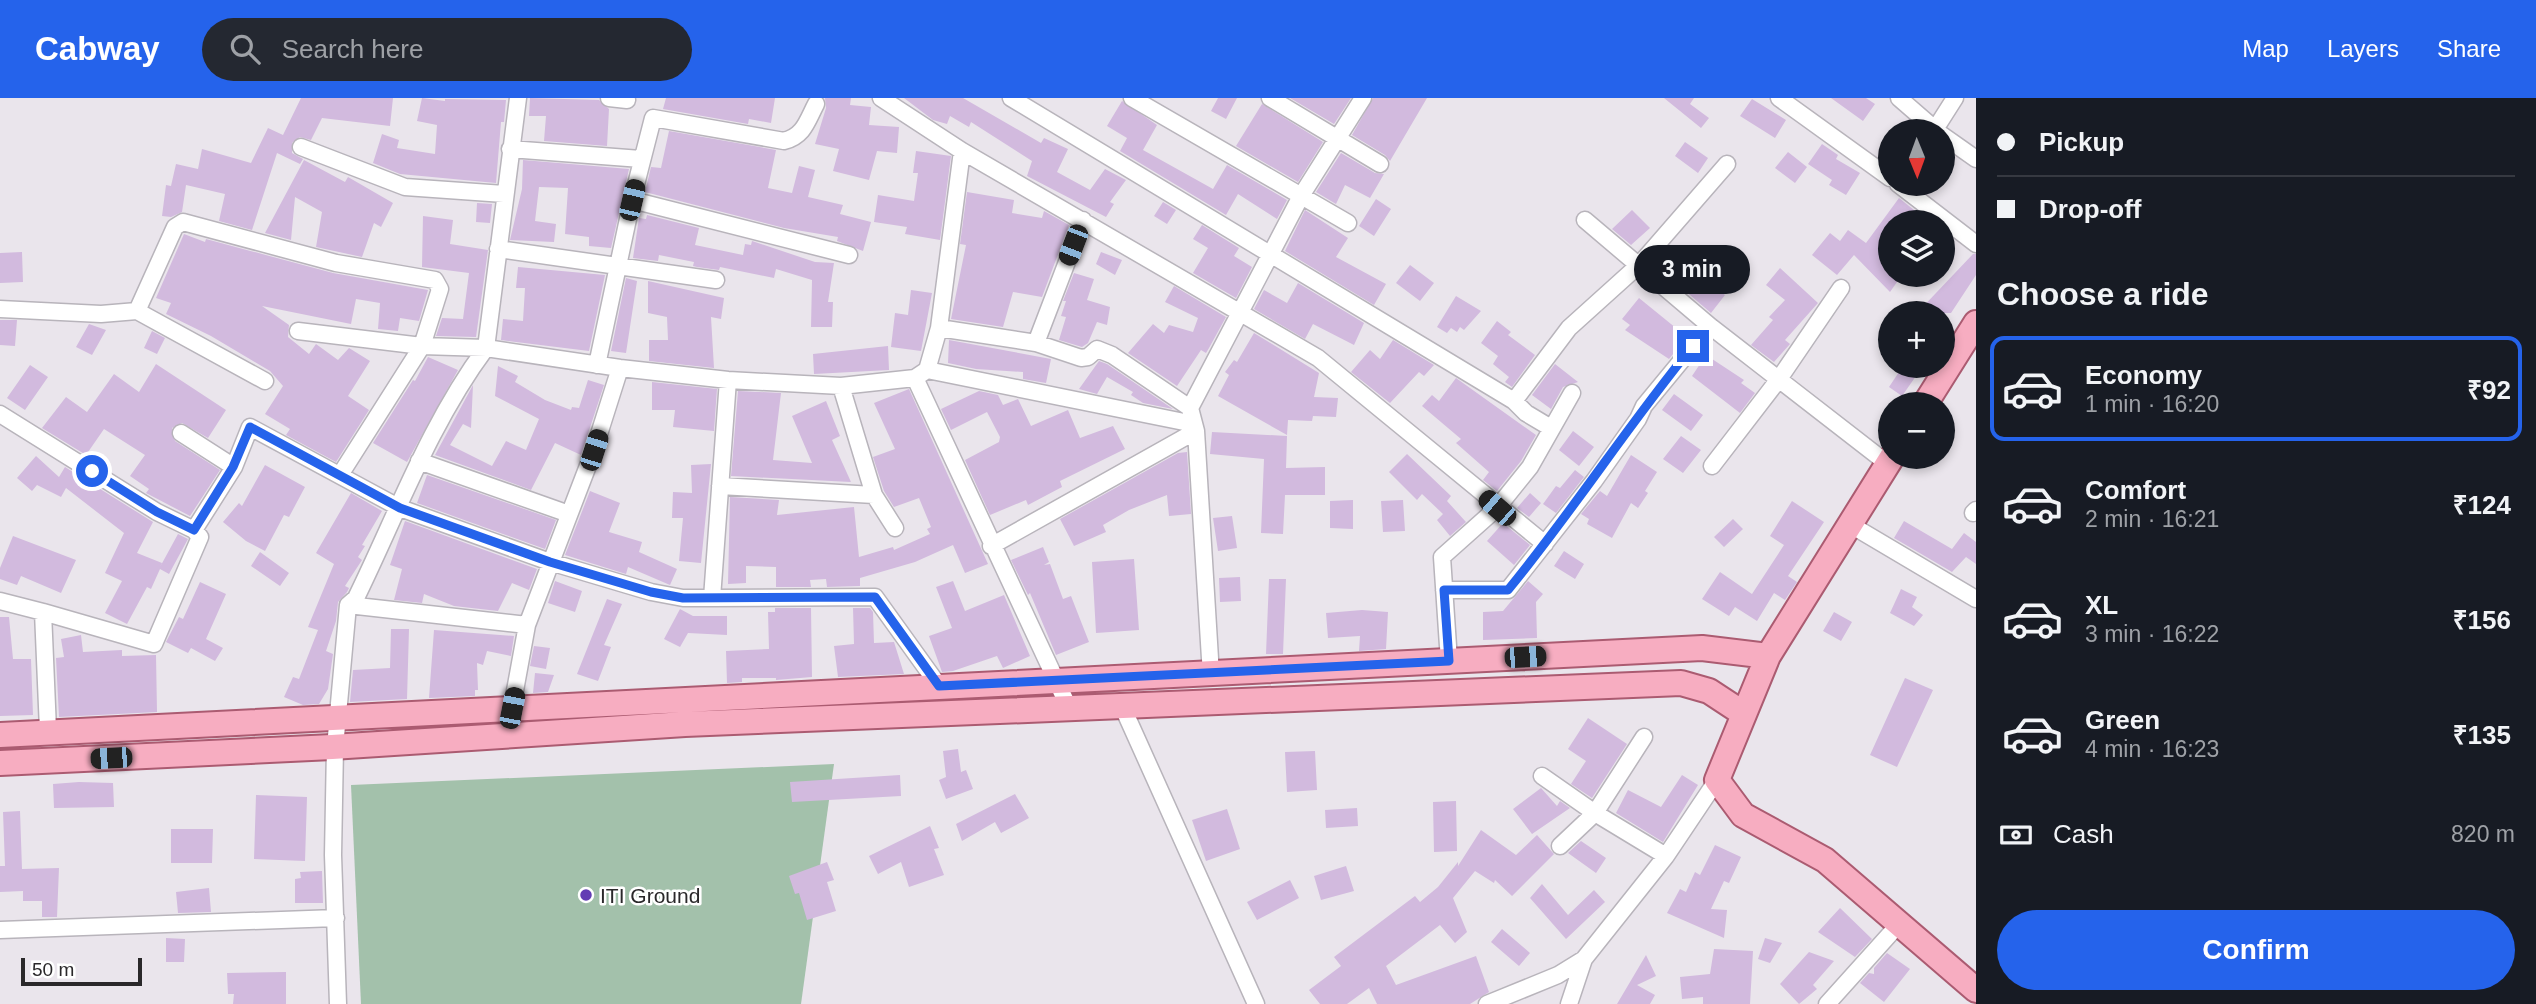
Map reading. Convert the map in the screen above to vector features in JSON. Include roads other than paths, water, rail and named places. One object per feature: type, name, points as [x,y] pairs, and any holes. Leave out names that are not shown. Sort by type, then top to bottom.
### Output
[{"type":"main road","points":[[1933,392],[1976,323]]},
{"type":"main road","points":[[1885,469],[1768,656],[1717,780],[1743,815],[1825,860],[1976,990]]},
{"type":"main road","points":[[0,735],[48,730],[1056,680],[1211,675],[1702,648],[1768,656]]},
{"type":"main road","points":[[1695,685],[1702,648]]},
{"type":"main road","points":[[0,763],[335,747],[685,724],[1695,685],[1744,714]]},
{"type":"street","points":[[338,1004],[332,855],[335,747],[348,605],[356,598],[400,508],[419,461],[466,374],[486,348],[518,98]]},
{"type":"street","points":[[609,98],[627,100]]},
{"type":"street","points":[[881,98],[962,151],[1083,220],[1238,314],[1318,358],[1497,508],[1545,544]]},
{"type":"street","points":[[1011,98],[1273,253],[1514,401],[1526,413],[1551,428]]},
{"type":"street","points":[[1132,98],[1348,223]]},
{"type":"street","points":[[1270,98],[1336,141],[1380,164]]},
{"type":"street","points":[[1190,408],[1301,196],[1363,98]]},
{"type":"street","points":[[1779,98],[1878,169]]},
{"type":"street","points":[[1899,98],[1922,119]]},
{"type":"street","points":[[1944,119],[1955,98]]},
{"type":"street","points":[[597,365],[641,159],[653,118],[784,141],[796,138],[803,131],[816,104]]},
{"type":"street","points":[[1955,144],[1976,159]]},
{"type":"street","points":[[301,147],[405,187],[504,194]]},
{"type":"street","points":[[510,149],[641,159]]},
{"type":"street","points":[[962,151],[939,328],[921,374],[991,546],[1070,710]]},
{"type":"street","points":[[1514,401],[1569,328],[1640,264],[1727,164]]},
{"type":"street","points":[[1914,196],[1976,244]]},
{"type":"street","points":[[632,200],[849,255]]},
{"type":"street","points":[[1036,343],[1083,220]]},
{"type":"street","points":[[1585,220],[1710,326],[1878,452]]},
{"type":"street","points":[[136,311],[178,223],[189,222],[336,263],[435,280],[440,289],[422,346],[340,475]]},
{"type":"street","points":[[498,249],[716,280]]},
{"type":"street","points":[[1712,466],[1779,379],[1841,288]]},
{"type":"street","points":[[0,309],[101,314],[136,311],[265,381]]},
{"type":"street","points":[[1444,590],[1508,590],[1638,419],[1644,406],[1710,326]]},
{"type":"street","points":[[939,328],[1036,343],[1081,358],[1088,357],[1097,349],[1112,355],[1190,408],[1195,427],[1211,675]]},
{"type":"street","points":[[298,331],[422,346],[486,348],[597,365],[728,380],[841,386],[921,374],[1195,427]]},
{"type":"street","points":[[512,708],[527,625],[620,368]]},
{"type":"street","points":[[712,598],[728,380]]},
{"type":"street","points":[[841,386],[874,495],[895,528]]},
{"type":"street","points":[[1449,661],[1442,557],[1497,508],[1530,467],[1572,393]]},
{"type":"street","points":[[0,414],[157,512],[194,530],[200,537],[154,643],[0,600]]},
{"type":"street","points":[[194,530],[233,467],[250,427],[400,508],[550,562],[665,596],[875,597],[939,686]]},
{"type":"street","points":[[991,546],[1195,427]]},
{"type":"street","points":[[181,433],[233,467]]},
{"type":"street","points":[[419,461],[569,514]]},
{"type":"street","points":[[720,486],[874,495]]},
{"type":"street","points":[[1851,525],[1976,599]]},
{"type":"street","points":[[348,605],[527,625]]},
{"type":"street","points":[[43,612],[48,730]]},
{"type":"street","points":[[1123,708],[1256,1004]]},
{"type":"street","points":[[1560,846],[1595,813],[1644,737]]},
{"type":"street","points":[[1542,776],[1595,813],[1666,856]]},
{"type":"street","points":[[1487,1004],[1558,975],[1584,959],[1666,856],[1717,780]]},
{"type":"street","points":[[0,930],[336,918]]},
{"type":"street","points":[[1827,1004],[1899,924]]},
{"type":"street","points":[[1569,1004],[1584,959]]},
{"type":"place","name":"ITI Ground","points":[[586,895]]}]
